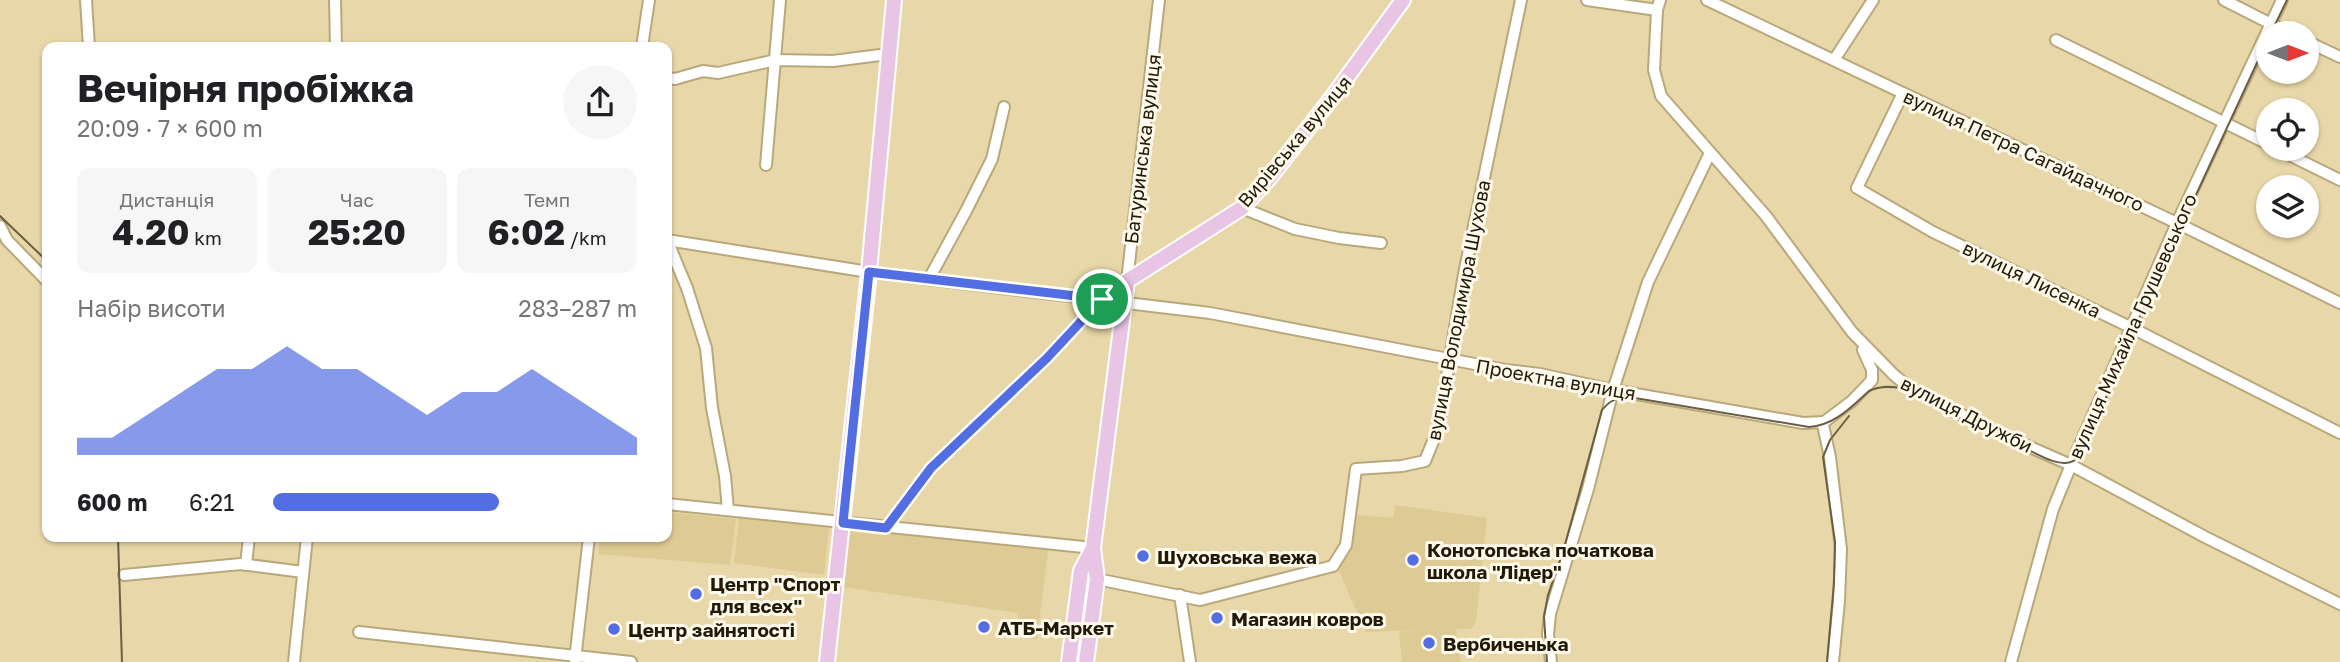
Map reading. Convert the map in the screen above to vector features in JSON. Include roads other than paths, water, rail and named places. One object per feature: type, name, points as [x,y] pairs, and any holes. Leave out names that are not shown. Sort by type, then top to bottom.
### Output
[{"type":"main road","points":[[827,662],[869,272],[894,0]]},
{"type":"main road","name":"Вирівська вулиця","points":[[1127,281],[1181,249],[1241,208],[1270,177],[1334,95],[1403,0]]},
{"type":"main road","name":"Батуринська вулиця","points":[[1093,548],[1127,281]]},
{"type":"main road","points":[[1086,662],[1097,579],[1093,548]]},
{"type":"main road","points":[[1069,662],[1081,572],[1093,548]]},
{"type":"street","points":[[86,0],[89,42]]},
{"type":"street","points":[[335,0],[336,42]]},
{"type":"street","points":[[643,42],[649,0]]},
{"type":"street","points":[[766,165],[780,0]]},
{"type":"street","name":"Батуринська вулиця","points":[[1127,281],[1159,0]]},
{"type":"street","name":"вулиця Володимира Шухова","points":[[1097,579],[1200,600],[1333,566],[1346,545],[1356,469],[1402,466],[1425,460],[1438,429],[1466,261],[1521,0]]},
{"type":"street","points":[[1587,0],[1658,5]]},
{"type":"street","name":"вулиця Петра Сагайдачного","points":[[1707,0],[2340,303]]},
{"type":"street","points":[[1833,60],[1874,0]]},
{"type":"street","points":[[2224,0],[2264,21]]},
{"type":"street","name":"вулиця Михайла Грушевського","points":[[2272,21],[2282,0]]},
{"type":"street","name":"вулиця Дружби","points":[[1658,5],[1654,70],[1661,96],[1766,216],[1852,332],[1894,375],[1910,388],[1993,431],[2071,464],[2205,537],[2340,604]]},
{"type":"street","points":[[2056,40],[2256,138]]},
{"type":"street","points":[[2319,47],[2340,57]]},
{"type":"street","name":"вулиця Михайла Грушевського","points":[[2011,662],[2053,509],[2071,464],[2130,327],[2256,53]]},
{"type":"street","points":[[672,79],[703,71],[718,73],[776,60],[833,61],[888,54]]},
{"type":"street","name":"вулиця Лисенка","points":[[1903,93],[1857,188],[1933,232],[2340,433]]},
{"type":"street","points":[[929,279],[992,159],[1004,107]]},
{"type":"street","points":[[1551,662],[1548,634],[1550,614],[1588,489],[1613,390],[1648,282],[1710,153]]},
{"type":"street","points":[[2301,161],[2340,180]]},
{"type":"street","points":[[1241,208],[1295,229],[1381,243]]},
{"type":"street","points":[[0,226],[7,240],[42,276]]},
{"type":"street","name":"Проектна вулиця","points":[[672,241],[869,272],[1210,313],[1613,390],[1803,423],[1824,422]]},
{"type":"street","points":[[672,252],[687,288],[706,348],[712,408],[725,476],[727,510]]},
{"type":"street","points":[[886,528],[931,468],[1047,358],[1102,299]]},
{"type":"street","points":[[1852,332],[1872,370],[1872,380]]},
{"type":"street","points":[[1833,662],[1841,549],[1830,457],[1823,433],[1824,422],[1852,401],[1877,376],[1884,373],[1894,375]]},
{"type":"street","points":[[672,504],[1093,548]]},
{"type":"street","points":[[246,565],[248,542]]},
{"type":"street","points":[[294,662],[306,542]]},
{"type":"street","points":[[575,659],[588,542]]},
{"type":"street","points":[[124,575],[246,565],[303,572]]},
{"type":"street","points":[[1180,595],[1190,662]]},
{"type":"street","points":[[359,632],[575,659],[631,662]]},
{"type":"tram line","points":[[2277,21],[2287,0]]},
{"type":"tram line","points":[[1547,662],[1544,617],[1548,595],[1563,552],[1602,410],[1614,400],[1629,397],[1809,427],[1835,419],[1869,391],[1880,387],[1896,387],[2051,460],[2061,463],[2075,460],[2090,436],[2134,329],[2256,65]]},
{"type":"tram line","points":[[0,216],[42,256]]},
{"type":"tram line","points":[[1827,662],[1835,542],[1823,457],[1830,440],[1849,416]]},
{"type":"tram line","points":[[118,542],[122,662]]},
{"type":"place","name":"Шуховська вежа","points":[[1143,556]]},
{"type":"place","name":"Конотопська початкова школа \"Лідер\"","points":[[1413,560]]},
{"type":"place","name":"Центр \"Спорт для всех\"","points":[[696,594]]},
{"type":"place","name":"Магазин ковров","points":[[1217,618]]},
{"type":"place","name":"АТБ-Маркет","points":[[984,627]]},
{"type":"place","name":"Центр зайнятості","points":[[614,629]]},
{"type":"place","name":"Вербиченька","points":[[1429,643]]}]
